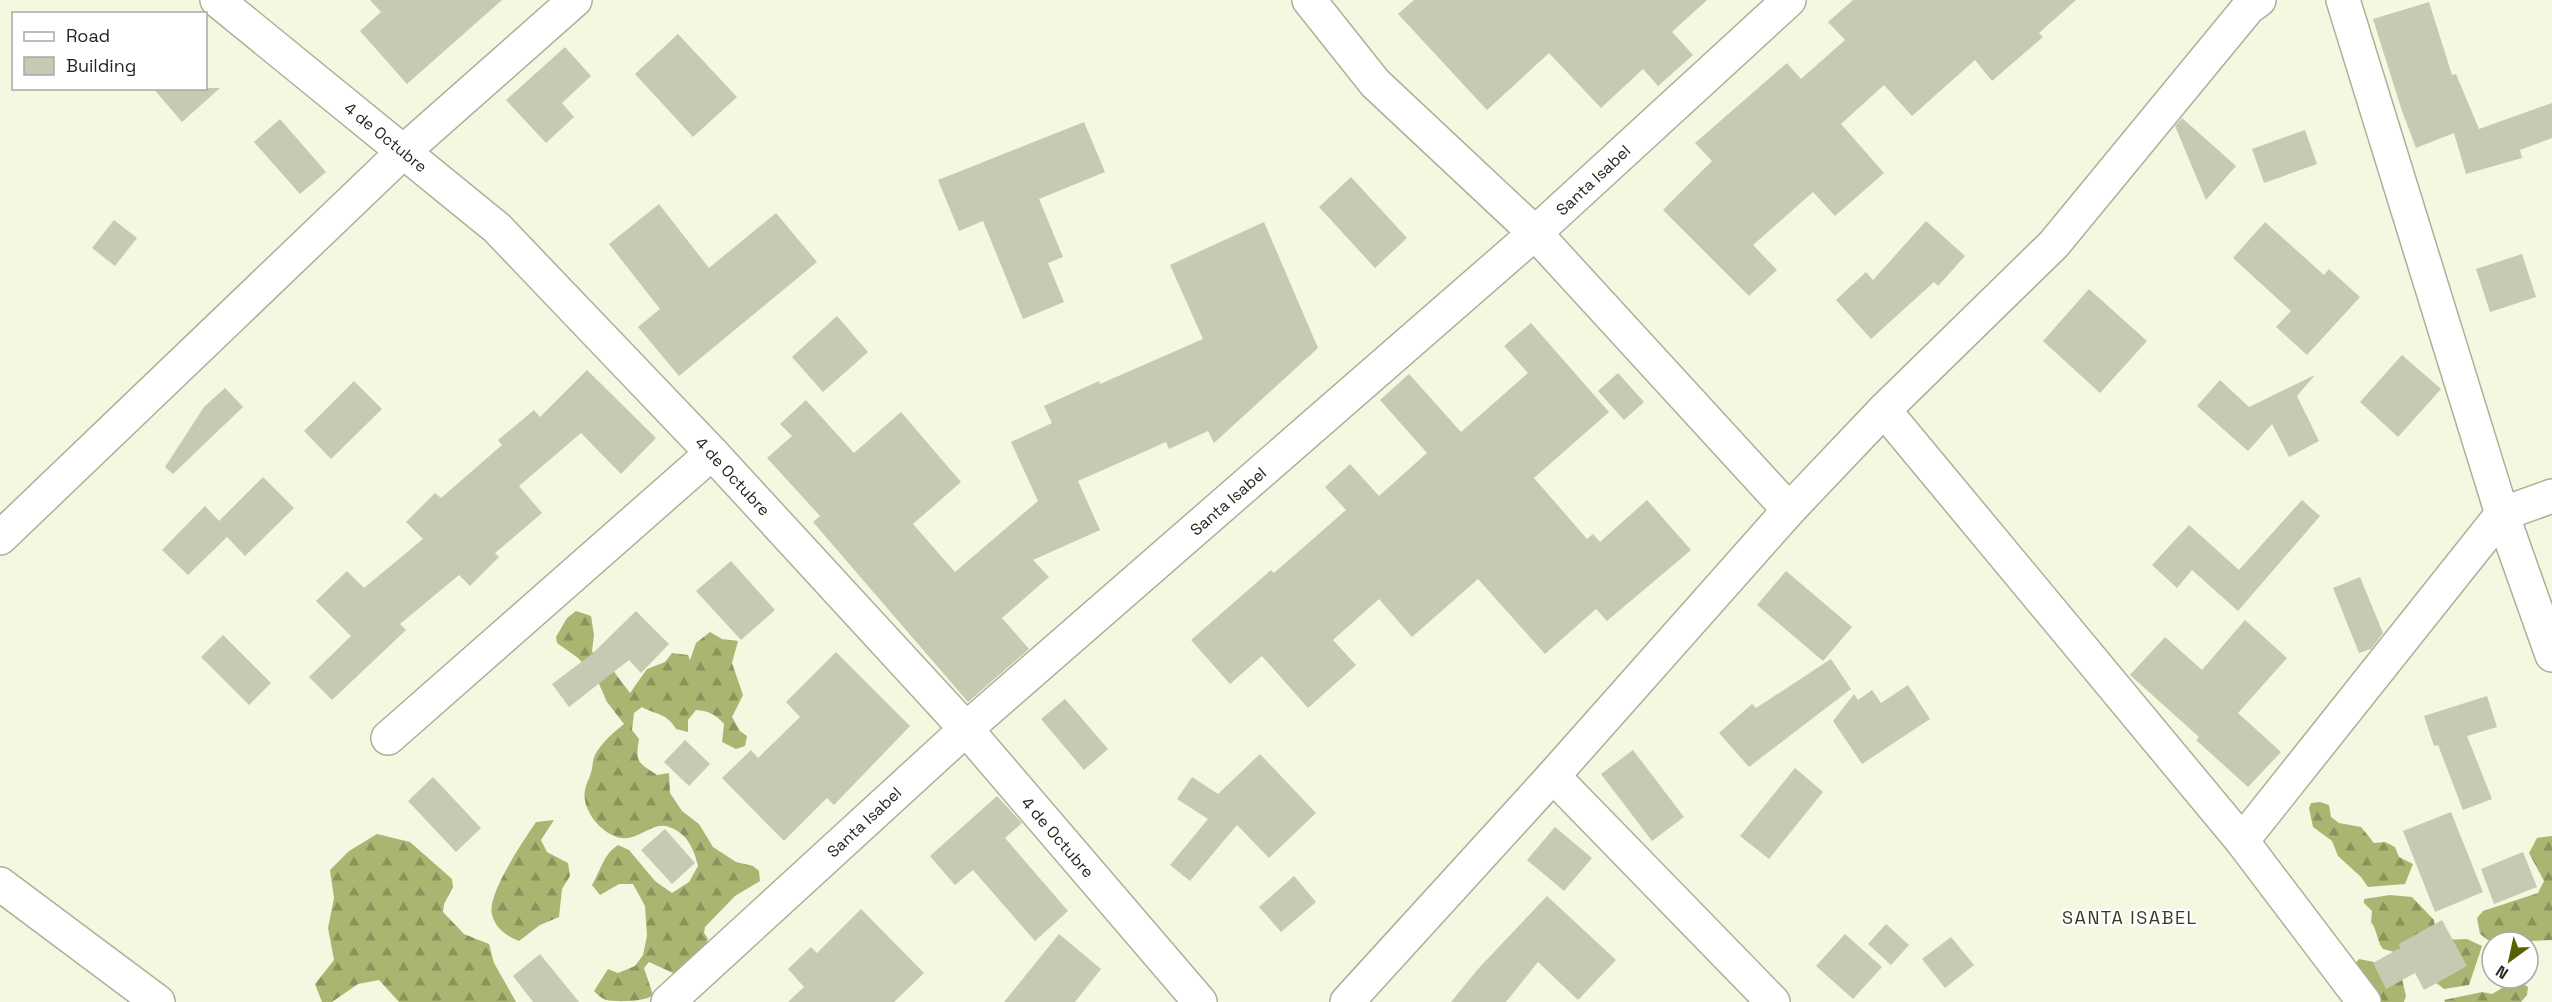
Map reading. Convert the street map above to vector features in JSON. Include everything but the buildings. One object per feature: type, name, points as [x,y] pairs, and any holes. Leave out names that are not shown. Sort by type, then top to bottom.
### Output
[{"type":"street","name":"4 de Octubre","points":[[217,0],[497,228],[712,453],[966,729],[1200,1002]]},
{"type":"street","points":[[0,538],[403,152],[574,0]]},
{"type":"street","points":[[1309,0],[1375,83],[1535,233],[1789,510]]},
{"type":"street","name":"Santa Isabel","points":[[668,1002],[966,729],[1535,233],[1789,0]]},
{"type":"street","points":[[1347,1002],[1553,776],[1789,510],[1884,410],[2054,244],[2248,8],[2259,0]]},
{"type":"street","points":[[2343,0],[2502,514],[2552,655]]},
{"type":"street","points":[[1884,410],[2242,842],[2364,1002]]},
{"type":"street","points":[[388,738],[712,453]]},
{"type":"street","points":[[2242,842],[2502,514],[2552,496]]},
{"type":"street","points":[[1553,776],[1773,1002]]},
{"type":"street","points":[[0,884],[158,1002]]},
{"type":"green space","points":[[576,611],[591,616],[594,635],[592,651],[599,662],[612,669],[630,693],[647,669],[665,662],[672,653],[688,655],[690,660],[696,643],[710,632],[722,639],[738,641],[732,663],[743,695],[732,717],[740,731],[747,736],[745,746],[736,749],[722,742],[724,724],[712,714],[701,710],[696,710],[688,720],[688,732],[676,729],[665,717],[642,707],[634,713],[632,730],[639,739],[637,753],[639,761],[657,775],[669,773],[670,793],[682,811],[699,824],[713,847],[736,862],[753,866],[759,871],[760,881],[735,896],[705,927],[704,933],[708,939],[699,962],[675,974],[649,962],[644,968],[653,995],[637,1000],[606,1000],[594,991],[608,969],[618,973],[635,966],[643,955],[647,936],[645,906],[633,884],[619,884],[600,895],[592,885],[606,858],[618,845],[629,850],[655,881],[672,893],[689,882],[698,866],[689,842],[681,833],[663,826],[634,837],[621,838],[600,827],[586,806],[585,790],[594,757],[604,742],[624,724],[607,702],[596,677],[578,658],[557,643],[556,637],[567,618]]},
{"type":"green space","points":[[2320,802],[2329,805],[2331,817],[2339,823],[2361,827],[2374,843],[2385,842],[2395,847],[2399,857],[2413,864],[2405,884],[2368,887],[2361,877],[2338,856],[2332,841],[2313,827],[2309,808],[2311,803]]},
{"type":"green space","points":[[554,820],[541,840],[547,852],[568,863],[570,876],[562,889],[559,917],[540,925],[519,941],[510,937],[496,924],[492,915],[495,895],[507,868],[536,822]]},
{"type":"green space","points":[[377,834],[410,842],[452,879],[453,887],[444,904],[443,912],[464,934],[489,944],[494,963],[516,1002],[399,1002],[379,980],[358,984],[332,1002],[322,1002],[315,984],[334,960],[328,928],[334,898],[330,870],[349,851]]},
{"type":"green space","points":[[2552,836],[2552,940],[2540,941],[2540,930],[2480,930],[2480,934],[2477,918],[2483,911],[2538,893],[2544,881],[2529,853],[2537,838]]},
{"type":"green space","points":[[2390,895],[2412,897],[2434,920],[2435,928],[2398,953],[2383,949],[2371,922],[2372,911],[2364,903],[2364,899]]},
{"type":"green space","points":[[2467,939],[2480,945],[2480,952],[2469,985],[2444,989],[2430,978],[2446,940]]},
{"type":"green space","points":[[2359,959],[2374,962],[2402,979],[2406,996],[2404,1002],[2358,1002],[2354,965]]},
{"type":"green space","points":[[2499,990],[2528,990],[2527,995],[2521,1002],[2445,1002],[2444,1000],[2482,992],[2492,994]]},
{"type":"district","name":"SANTA ISABEL","points":[[2130,918]]}]
